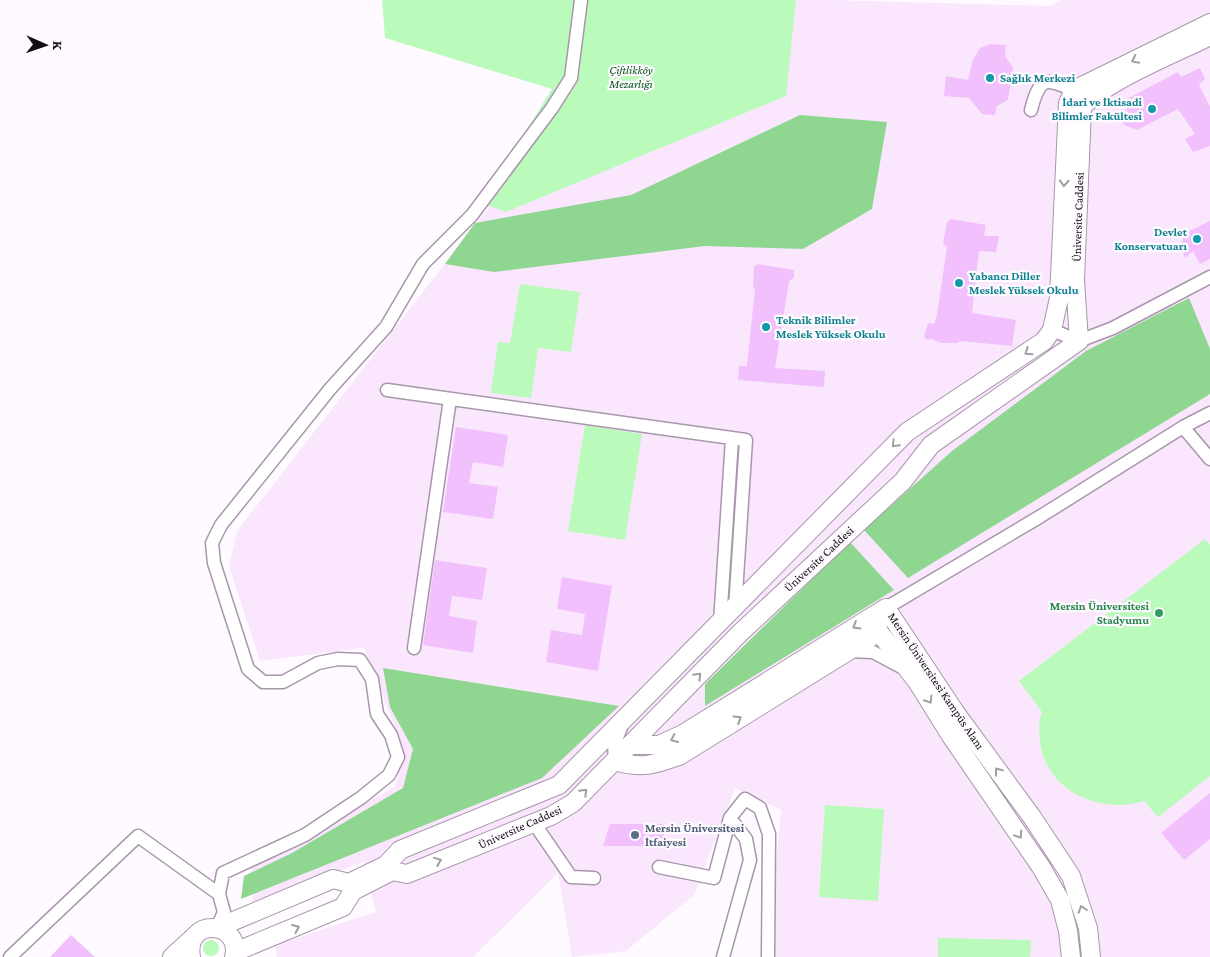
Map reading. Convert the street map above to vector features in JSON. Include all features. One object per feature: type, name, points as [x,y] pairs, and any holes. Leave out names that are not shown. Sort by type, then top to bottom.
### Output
[{"type":"main road","points":[[172,957],[205,929],[217,928],[333,879],[349,883],[386,865],[400,850],[559,784],[735,609],[907,432],[1044,341],[1052,330],[1059,298],[1068,102],[1074,90],[1210,23]]},
{"type":"main road","points":[[1092,97],[1210,36]]},
{"type":"main road","name":"Üniversite Caddesi","points":[[234,955],[343,907],[353,891],[392,871],[407,874],[551,816],[573,803],[615,753],[632,745],[740,633],[903,481],[932,445],[1079,341],[1076,280],[1082,107],[1092,97]]},
{"type":"main road","name":"Mersin Üniversitesi Kampüs Alanı","points":[[632,745],[659,746],[683,734],[886,608],[944,696],[1032,817],[1071,876],[1088,928],[1091,957]]},
{"type":"main road","name":"Mersin Üniversitesi Kampüs Alanı","points":[[615,753],[631,766],[651,766],[679,756],[879,632],[908,670],[1041,867],[1060,900],[1068,931],[1071,957]]},
{"type":"main road","points":[[217,928],[228,934],[234,946],[234,955]]},
{"type":"main road","points":[[191,957],[191,942],[195,936]]},
{"type":"main road","points":[[268,957],[270,939]]},
{"type":"street","points":[[217,928],[224,912],[219,894],[223,873],[306,835],[362,797],[389,775],[398,756],[391,735],[377,714],[372,678],[360,660],[338,659],[318,663],[283,682],[263,682],[248,669],[214,563],[212,543],[221,525],[313,410],[386,327],[422,264],[472,215],[552,108],[571,78],[581,0]]},
{"type":"street","points":[[1032,110],[1037,88],[1043,83],[1052,81],[1092,97]]},
{"type":"street","points":[[1052,330],[1079,341],[1113,328],[1210,277]]},
{"type":"street","points":[[387,390],[746,440],[735,609]]},
{"type":"street","points":[[414,648],[450,399]]},
{"type":"street","points":[[879,632],[886,608],[1041,516],[1183,427],[1210,413]]},
{"type":"street","points":[[1183,427],[1210,459]]},
{"type":"street","points":[[720,623],[732,439]]},
{"type":"street","points":[[847,651],[873,652],[908,670]]},
{"type":"street","points":[[591,753],[615,753],[626,718]]},
{"type":"street","points":[[659,867],[714,878],[730,818],[745,799],[760,808],[770,834],[768,957]]},
{"type":"street","points":[[723,957],[750,860],[746,839],[730,818]]},
{"type":"street","points":[[534,823],[570,877],[594,878]]},
{"type":"street","points":[[10,957],[138,836],[219,894]]},
{"type":"shaded area","points":[[598,0],[834,0],[1049,6],[1062,0],[1210,0],[1210,957],[768,957],[781,810],[735,788],[694,895],[626,951],[572,957],[558,873],[473,957],[277,957],[275,945],[376,912],[363,862],[253,903],[251,866],[395,787],[404,750],[364,648],[260,661],[229,566],[237,531],[580,90]]},
{"type":"green space","name":"Çiftlikköy Mezarlığı","points":[[382,0],[796,0],[786,96],[506,212],[481,203],[552,89],[385,38]]},
{"type":"green space","points":[[800,115],[887,122],[872,209],[803,249],[705,246],[494,272],[445,264],[475,223],[631,195]]},
{"type":"green space","points":[[520,284],[580,292],[571,352],[538,348],[531,398],[491,393],[498,342],[510,343]]},
{"type":"green space","points":[[1189,298],[1210,349],[1210,394],[908,578],[864,530],[952,451],[1086,351]]},
{"type":"green space","points":[[585,425],[642,434],[625,540],[568,531]]},
{"type":"green space","name":"Mersin Üniversitesi Stadyumu","points":[[1205,539],[1210,545],[1210,776],[1158,817],[1144,801],[1110,805],[1078,795],[1064,786],[1053,774],[1045,760],[1039,735],[1039,723],[1042,712],[1019,681]]},
{"type":"green space","points":[[850,542],[894,590],[705,706],[705,684]]},
{"type":"green space","points":[[383,668],[619,706],[542,778],[241,899],[244,876],[292,853],[403,788],[413,749],[390,707]]},
{"type":"green space","points":[[825,805],[884,809],[878,901],[819,897]]},
{"type":"green space","points":[[938,938],[1031,940],[1030,957],[938,957]]},
{"type":"green space","points":[[208,940],[214,940],[219,945],[217,954],[208,956],[203,951],[203,945]]},
{"type":"building","name":"Sağlık Merkezi","points":[[990,44],[1006,45],[1005,56],[1013,68],[1008,100],[997,106],[995,115],[982,114],[969,98],[944,96],[946,76],[968,80],[973,60],[980,48]]},
{"type":"building","name":"İdari ve İktisadi Bilimler Fakültesi","points":[[1200,68],[1205,79],[1199,85],[1210,107],[1210,146],[1193,152],[1185,139],[1195,134],[1178,109],[1137,130],[1124,125],[1119,116],[1127,110],[1125,100],[1178,72],[1181,77]]},
{"type":"building","name":"Yabancı Diller Meslek Yüksek Okulu","points":[[951,219],[986,225],[984,236],[999,236],[996,252],[979,251],[972,313],[1016,320],[1012,346],[960,341],[957,343],[941,343],[931,339],[927,340],[924,336],[928,323],[934,324],[937,315],[947,247],[943,244],[947,222]]},
{"type":"building","name":"Devlet Konservatuarı","points":[[1210,221],[1210,259],[1200,264],[1193,251],[1185,258],[1181,245],[1185,233]]},
{"type":"building","name":"Teknik Bilimler Meslek Yüksek Okulu","points":[[758,264],[794,270],[794,278],[789,281],[775,368],[825,371],[824,387],[738,380],[739,366],[747,366],[755,288],[753,287],[754,266]]},
{"type":"building","points":[[456,427],[508,435],[503,467],[473,462],[469,483],[498,487],[493,519],[443,512]]},
{"type":"building","points":[[435,560],[487,568],[482,600],[452,596],[449,616],[477,621],[473,653],[423,645]]},
{"type":"building","points":[[562,577],[612,586],[598,671],[546,662],[551,630],[582,635],[585,614],[557,609]]},
{"type":"building","points":[[1210,793],[1210,839],[1184,860],[1161,833]]},
{"type":"building","name":"Mersin Üniversitesi İtfaiyesi","points":[[610,824],[664,824],[663,846],[603,846]]},
{"type":"building","points":[[71,935],[95,957],[50,957]]},
{"type":"place","name":"Sağlık Merkezi","points":[[990,78]]},
{"type":"place","name":"İdari ve İktisadi Bilimler Fakültesi","points":[[1152,109]]},
{"type":"place","name":"Devlet Konservatuarı","points":[[1197,239]]},
{"type":"place","name":"Yabancı Diller Meslek Yüksek Okulu","points":[[959,283]]},
{"type":"place","name":"Teknik Bilimler Meslek Yüksek Okulu","points":[[766,327]]},
{"type":"place","name":"Mersin Üniversitesi Stadyumu","points":[[1159,613]]},
{"type":"place","name":"Mersin Üniversitesi İtfaiyesi","points":[[635,835]]}]
